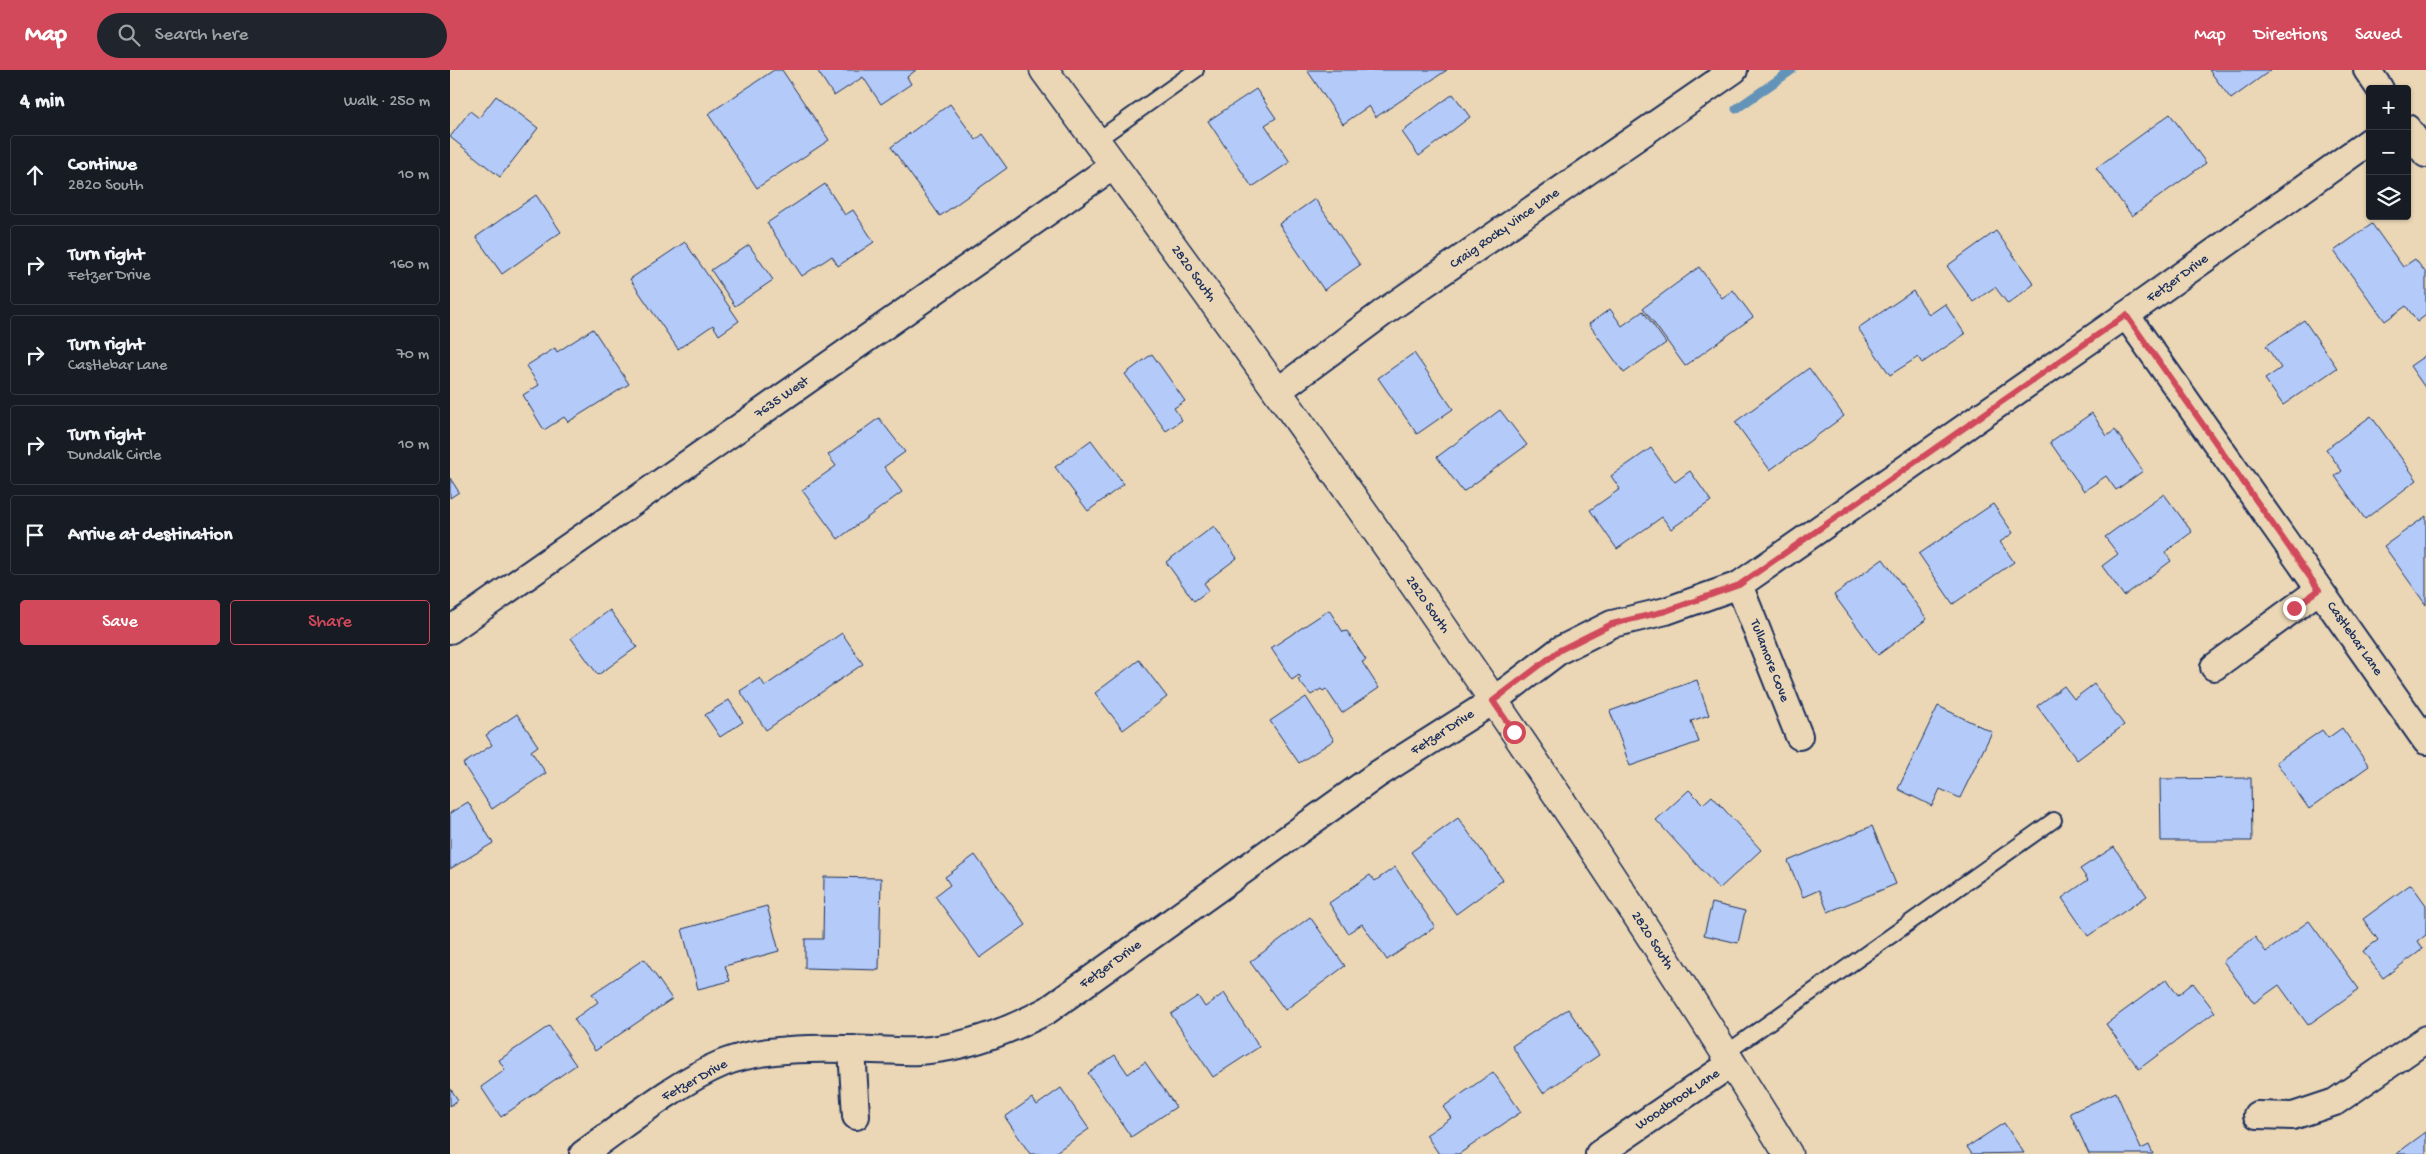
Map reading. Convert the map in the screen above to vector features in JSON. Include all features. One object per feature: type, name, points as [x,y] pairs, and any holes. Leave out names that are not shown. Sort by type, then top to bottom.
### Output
[{"type":"street","name":"2820 South","points":[[1044,70],[1278,391],[1493,701],[1729,1058],[1788,1154]]},
{"type":"street","name":"Craig Rocky Vince Lane","points":[[1278,391],[1384,312],[1734,70]]},
{"type":"street","points":[[2367,70],[2377,85]]},
{"type":"street","points":[[2408,130],[2426,154]]},
{"type":"street","name":"Fetzer Drive","points":[[583,1154],[650,1106],[723,1063],[760,1054],[802,1050],[919,1051],[939,1048],[978,1041],[1014,1028],[1048,1010],[1378,774],[1493,701],[1560,650],[1612,624],[1666,611],[1739,585],[2126,315],[2366,144]]},
{"type":"street","name":"7635 West","points":[[450,630],[1113,166]]},
{"type":"street","name":"Castlebar Lane","points":[[2126,315],[2426,741]]},
{"type":"street","name":"Tullamore Cove","points":[[1739,585],[1799,736]]},
{"type":"street","points":[[2214,667],[2319,590]]},
{"type":"street","points":[[2257,1115],[2293,1116],[2335,1102],[2426,1039]]},
{"type":"street","points":[[852,1049],[856,1116]]},
{"type":"street","name":"Woodbrook Lane","points":[[1599,1154],[1729,1058]]},
{"type":"lane","points":[[1096,141],[1196,70]]},
{"type":"lane","points":[[1729,1058],[2054,820]]},
{"type":"building","points":[[774,70],[782,70],[829,140],[757,188],[708,114]]},
{"type":"building","points":[[817,70],[916,70],[907,77],[911,84],[881,104],[863,77],[834,96]]},
{"type":"building","points":[[1307,70],[1447,70],[1376,117],[1369,106],[1343,124]]},
{"type":"building","points":[[2209,70],[2271,70],[2231,99]]},
{"type":"building","points":[[1256,89],[1276,118],[1265,125],[1290,162],[1252,187],[1208,121]]},
{"type":"building","points":[[1453,94],[1470,117],[1419,156],[1402,132]]},
{"type":"building","points":[[496,96],[538,128],[500,177],[450,137],[470,111],[479,118]]},
{"type":"building","points":[[950,104],[976,140],[983,134],[1007,168],[940,216],[891,147]]},
{"type":"building","points":[[2170,114],[2206,163],[2132,216],[2096,168]]},
{"type":"building","points":[[825,184],[845,215],[853,210],[874,242],[838,266],[832,256],[802,276],[767,223]]},
{"type":"building","points":[[536,195],[561,232],[502,274],[476,237]]},
{"type":"building","points":[[1315,199],[1360,265],[1324,290],[1279,224]]},
{"type":"building","points":[[2372,224],[2403,267],[2415,259],[2426,273],[2426,315],[2417,322],[2406,306],[2385,321],[2334,251]]},
{"type":"building","points":[[1996,231],[2034,284],[2008,304],[1995,287],[1973,302],[1947,266]]},
{"type":"building","points":[[685,242],[739,321],[719,335],[713,325],[678,349],[630,279]]},
{"type":"building","points":[[749,245],[773,280],[735,306],[711,270]]},
{"type":"building","points":[[1699,267],[1722,298],[1733,290],[1753,317],[1685,366],[1643,308]]},
{"type":"building","points":[[1913,291],[1929,315],[1945,304],[1965,334],[1922,363],[1918,357],[1890,375],[1858,328]]},
{"type":"building","points":[[1610,309],[1622,326],[1643,311],[1666,343],[1624,373],[1589,324]]},
{"type":"building","points":[[2304,320],[2337,368],[2283,405],[2265,379],[2281,368],[2266,346]]},
{"type":"building","points":[[593,329],[629,384],[568,422],[564,417],[544,430],[523,395],[539,385],[526,366],[555,348],[557,352]]},
{"type":"building","points":[[1414,353],[1453,409],[1417,434],[1378,378]]},
{"type":"building","points":[[1152,354],[1185,401],[1174,408],[1182,420],[1166,431],[1125,374]]},
{"type":"building","points":[[2426,355],[2426,389],[2410,366]]},
{"type":"building","points":[[1809,368],[1844,416],[1770,470],[1735,422]]},
{"type":"building","points":[[1500,410],[1527,445],[1463,492],[1437,457]]},
{"type":"building","points":[[2092,413],[2107,436],[2115,430],[2143,471],[2116,490],[2106,476],[2084,491],[2050,442]]},
{"type":"building","points":[[2371,416],[2417,480],[2365,519],[2335,476],[2342,471],[2326,449]]},
{"type":"building","points":[[879,418],[905,452],[884,467],[902,492],[838,539],[802,490],[836,466],[828,455]]},
{"type":"building","points":[[1091,440],[1124,484],[1088,511],[1055,467]]},
{"type":"building","points":[[1651,448],[1675,482],[1690,471],[1711,501],[1671,529],[1662,517],[1617,549],[1590,510],[1620,489],[1611,476]]},
{"type":"building","points":[[450,478],[459,492],[450,498]]},
{"type":"building","points":[[2164,494],[2192,532],[2165,552],[2171,561],[2124,596],[2102,566],[2118,554],[2105,537]]},
{"type":"building","points":[[1993,504],[2013,533],[2000,542],[2014,562],[1953,604],[1919,554]]},
{"type":"building","points":[[2426,516],[2426,605],[2384,546]]},
{"type":"building","points":[[1214,526],[1237,558],[1204,583],[1209,590],[1194,601],[1166,562]]},
{"type":"building","points":[[1883,559],[1927,619],[1878,655],[1834,595]]},
{"type":"building","points":[[610,610],[637,647],[598,675],[571,638]]},
{"type":"building","points":[[1329,610],[1343,632],[1347,631],[1366,660],[1362,662],[1379,688],[1342,713],[1326,689],[1323,691],[1321,689],[1311,695],[1298,680],[1301,678],[1299,675],[1292,680],[1271,648]]},
{"type":"building","points":[[842,633],[863,664],[766,730],[740,691],[760,678],[765,686]]},
{"type":"building","points":[[1139,660],[1167,697],[1123,730],[1095,693]]},
{"type":"building","points":[[1697,680],[1709,715],[1691,721],[1699,742],[1630,766],[1610,711]]},
{"type":"building","points":[[2094,684],[2124,725],[2077,760],[2037,706],[2064,686],[2074,699]]},
{"type":"building","points":[[1306,697],[1334,740],[1299,763],[1270,721]]},
{"type":"building","points":[[729,700],[743,722],[720,737],[705,715]]},
{"type":"building","points":[[1938,706],[1992,732],[1960,798],[1940,789],[1932,806],[1898,789]]},
{"type":"building","points":[[517,714],[538,746],[531,751],[546,773],[492,809],[463,764],[492,745],[486,735]]},
{"type":"building","points":[[2342,728],[2369,766],[2309,809],[2276,762],[2322,730],[2328,738]]},
{"type":"building","points":[[2251,778],[2252,841],[2161,841],[2160,779]]},
{"type":"building","points":[[1689,790],[1703,804],[1712,796],[1761,850],[1719,889],[1656,820]]},
{"type":"building","points":[[468,802],[493,843],[450,869],[450,813]]},
{"type":"building","points":[[1458,818],[1503,880],[1456,914],[1411,852]]},
{"type":"building","points":[[1872,826],[1896,884],[1828,912],[1819,890],[1803,897],[1788,861]]},
{"type":"building","points":[[2114,847],[2147,896],[2088,936],[2062,898],[2088,880],[2080,869]]},
{"type":"building","points":[[975,855],[1026,925],[980,958],[935,896],[950,885],[945,877]]},
{"type":"building","points":[[1395,867],[1435,927],[1387,960],[1362,924],[1348,933],[1329,903],[1370,875],[1375,881]]},
{"type":"building","points":[[824,877],[881,878],[879,970],[805,968],[805,939],[823,939]]},
{"type":"building","points":[[2411,884],[2426,905],[2426,935],[2418,941],[2423,949],[2383,978],[2363,951],[2378,940],[2363,919]]},
{"type":"building","points":[[1712,903],[1745,911],[1738,943],[1704,935]]},
{"type":"building","points":[[767,906],[779,951],[725,966],[730,981],[698,989],[682,929]]},
{"type":"building","points":[[1310,917],[1345,966],[1285,1010],[1250,962]]},
{"type":"building","points":[[2309,921],[2359,989],[2308,1025],[2279,985],[2254,1003],[2223,961],[2255,937],[2266,952]]},
{"type":"building","points":[[644,959],[672,999],[595,1051],[574,1019],[598,1002],[592,994]]},
{"type":"building","points":[[2167,979],[2178,995],[2193,983],[2215,1012],[2139,1069],[2106,1024]]},
{"type":"building","points":[[1224,993],[1259,1047],[1213,1077],[1171,1014],[1198,996],[1205,1007]]},
{"type":"building","points":[[1568,1009],[1599,1055],[1543,1093],[1512,1046]]},
{"type":"building","points":[[549,1026],[576,1065],[501,1117],[481,1087],[505,1070],[499,1060]]},
{"type":"building","points":[[1115,1055],[1128,1074],[1145,1062],[1176,1107],[1131,1137],[1088,1073]]},
{"type":"building","points":[[1493,1072],[1521,1112],[1459,1154],[1439,1154],[1426,1135],[1451,1118],[1443,1107]]},
{"type":"building","points":[[450,1088],[458,1100],[450,1106]]},
{"type":"building","points":[[1061,1088],[1089,1129],[1053,1154],[1030,1154],[1005,1117],[1032,1098],[1037,1105]]},
{"type":"building","points":[[2116,1092],[2141,1149],[2149,1145],[2153,1154],[2089,1154],[2070,1113]]},
{"type":"building","points":[[2004,1123],[2024,1153],[1972,1154],[1967,1147]]},
{"type":"building","points":[[2426,1132],[2426,1154],[2396,1154]]},
{"type":"waterway","points":[[1736,109],[1792,70]]},
{"type":"route","points":[[1514,732],[1493,701],[1560,650],[1612,624],[1666,611],[1739,585],[1778,560],[2126,315],[2319,590],[2294,608]]}]
